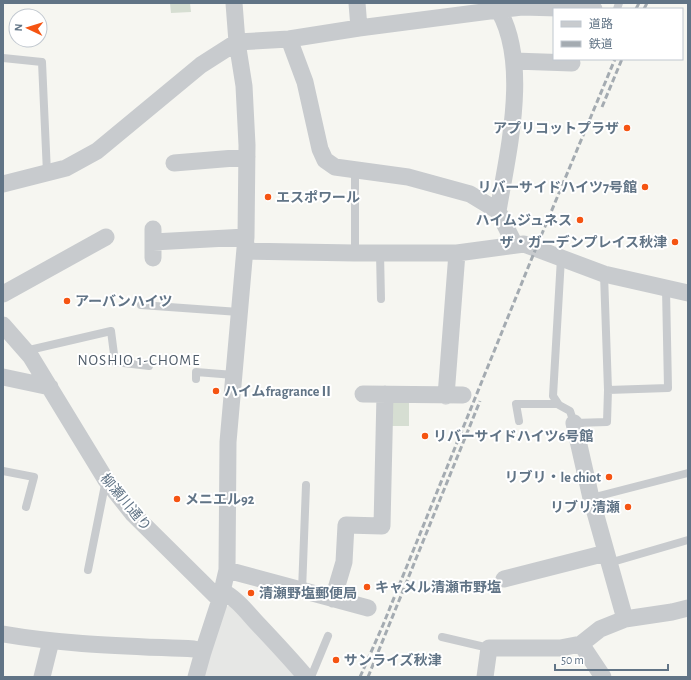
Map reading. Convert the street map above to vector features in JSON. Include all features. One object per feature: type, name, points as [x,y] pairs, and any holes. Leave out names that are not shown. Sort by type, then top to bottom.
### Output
[{"type":"street","points":[[196,677],[221,596],[227,570],[228,442],[245,244],[247,157],[244,86],[237,42],[234,3]]},
{"type":"street","points":[[357,3],[359,28]]},
{"type":"street","points":[[496,7],[509,33],[514,61],[514,107],[498,211]]},
{"type":"street","points":[[3,184],[66,168],[101,148],[202,65],[237,42],[289,39],[496,7],[558,8]]},
{"type":"street","points":[[289,39],[305,82],[320,149],[325,160],[335,168],[408,177],[470,194],[498,211],[515,245]]},
{"type":"street","points":[[514,61],[572,62]]},
{"type":"street","points":[[174,163],[247,157]]},
{"type":"street","points":[[3,294],[106,237]]},
{"type":"street","points":[[153,243],[245,244],[355,253],[457,253],[524,244],[604,274],[688,293]]},
{"type":"street","points":[[363,394],[454,395],[457,253]]},
{"type":"street","name":"柳瀬川通り","points":[[3,325],[26,351],[50,387],[106,480],[134,514],[221,596],[230,595],[278,645],[306,677]]},
{"type":"street","points":[[3,378],[50,387]]},
{"type":"street","points":[[333,599],[344,562],[346,525],[382,526],[385,394]]},
{"type":"street","points":[[574,423],[591,498],[625,619]]},
{"type":"street","points":[[504,578],[608,558]]},
{"type":"street","points":[[227,570],[368,608]]},
{"type":"street","points":[[485,677],[489,648],[560,648],[581,644],[600,629],[625,619],[688,608]]},
{"type":"street","points":[[3,634],[51,641],[194,649],[203,652]]},
{"type":"street","points":[[42,677],[51,641]]},
{"type":"street","points":[[581,644],[603,677]]},
{"type":"lane","points":[[3,58],[42,62],[47,173]]},
{"type":"lane","points":[[355,171],[355,253]]},
{"type":"lane","points":[[380,253],[381,299]]},
{"type":"lane","points":[[561,258],[553,396],[558,404],[570,411],[574,423],[607,422],[608,390],[604,274]]},
{"type":"lane","points":[[608,390],[668,388],[666,289]]},
{"type":"lane","points":[[141,305],[240,312]]},
{"type":"lane","points":[[26,351],[111,331],[115,362],[149,366]]},
{"type":"lane","points":[[196,379],[196,372],[234,375]]},
{"type":"lane","points":[[519,421],[516,404],[558,404]]},
{"type":"lane","points":[[3,471],[34,477],[26,507]]},
{"type":"lane","points":[[591,498],[688,473]]},
{"type":"lane","points":[[88,570],[106,480]]},
{"type":"lane","points":[[302,590],[306,485]]},
{"type":"lane","points":[[608,558],[688,540]]},
{"type":"lane","points":[[310,677],[328,636]]},
{"type":"lane","points":[[442,637],[489,648]]},
{"type":"shaded area","points":[[170,3],[190,3],[191,12],[171,13]]},
{"type":"shaded area","points":[[385,394],[409,394],[409,426],[384,426]]},
{"type":"shaded area","points":[[239,603],[306,677],[199,677],[225,607]]},
{"type":"railway","points":[[636,8],[639,3]]},
{"type":"railway","points":[[644,8],[647,3]]},
{"type":"railway","points":[[360,677],[383,625],[536,248],[615,60]]},
{"type":"railway","points":[[602,107],[622,60]]},
{"type":"railway","points":[[368,677],[480,401]]},
{"type":"place","name":"アプリコットプラザ","points":[[627,128]]},
{"type":"place","name":"リバーサイドハイツ7号館","points":[[645,187]]},
{"type":"place","name":"エスポワール","points":[[268,197]]},
{"type":"place","name":"ハイムジュネス","points":[[580,220]]},
{"type":"place","name":"ザ・ガーデンプレイス秋津","points":[[675,242]]},
{"type":"place","name":"アーバンハイツ","points":[[67,301]]},
{"type":"place","name":"ハイムfragranceⅡ","points":[[216,391]]},
{"type":"place","name":"リバーサイドハイツ6号館","points":[[425,436]]},
{"type":"place","name":"リブリ・le chiot","points":[[609,477]]},
{"type":"place","name":"メニエル92","points":[[177,499]]},
{"type":"place","name":"リブリ清瀬","points":[[628,507]]},
{"type":"place","name":"キャメル清瀬市野塩","points":[[367,587]]},
{"type":"place","name":"清瀬野塩郵便局","points":[[251,593]]},
{"type":"place","name":"サンライズ秋津","points":[[336,660]]},
{"type":"district","name":"NOSHIO 1-CHOME","points":[[139,360]]}]
